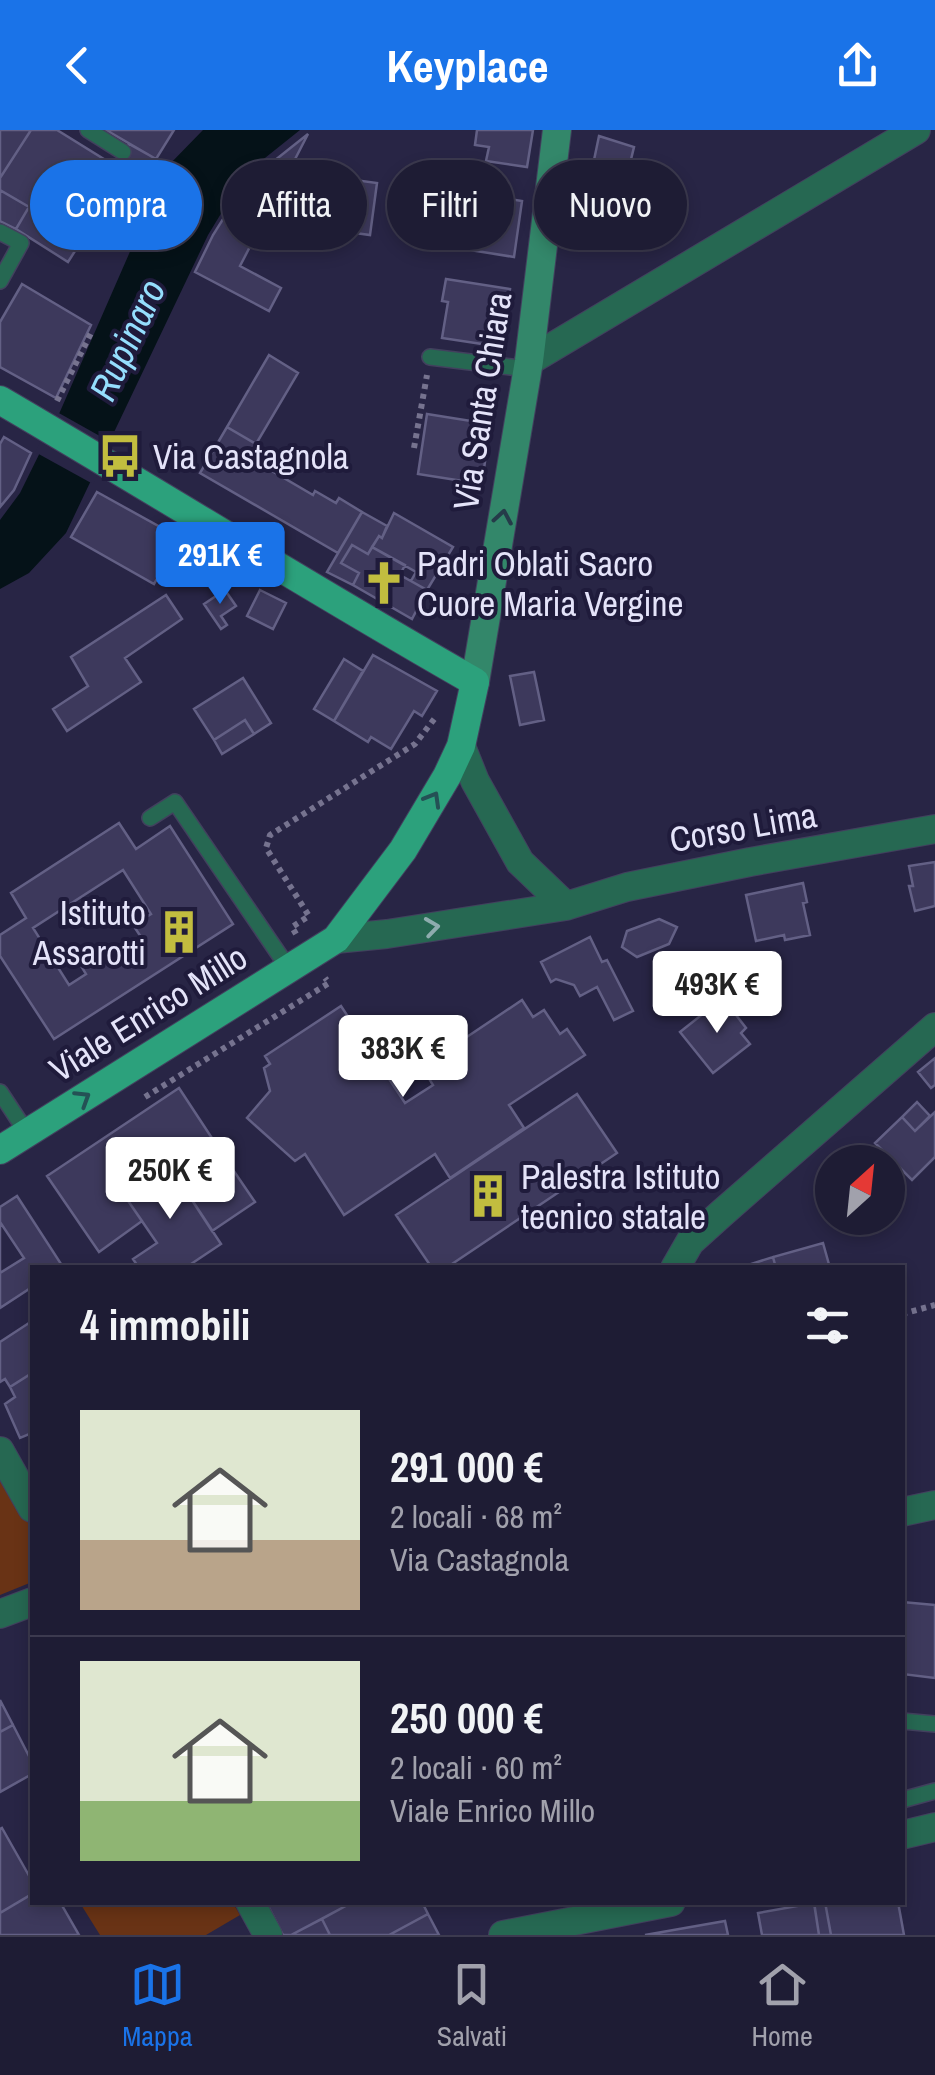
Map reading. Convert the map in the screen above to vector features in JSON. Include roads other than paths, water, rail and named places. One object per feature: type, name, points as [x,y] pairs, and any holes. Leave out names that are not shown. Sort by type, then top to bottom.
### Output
[{"type":"main road","name":"Via Santa Chiara","points":[[475,682],[528,365],[557,130]]},
{"type":"main road","points":[[0,400],[475,682],[461,746],[446,776],[404,850],[336,939]]},
{"type":"main road","name":"Viale Enrico Millo","points":[[0,1150],[336,939]]},
{"type":"street","points":[[528,365],[916,130]]},
{"type":"street","points":[[461,746],[475,781],[520,862],[566,906]]},
{"type":"street","name":"Corso Lima","points":[[336,939],[566,906],[627,886],[935,829]]},
{"type":"street","points":[[677,1265],[690,1242],[935,1028]]},
{"type":"street","points":[[0,1450],[30,1504]]},
{"type":"street","points":[[905,1511],[935,1504]]},
{"type":"street","points":[[0,1614],[30,1603]]},
{"type":"street","points":[[905,1834],[935,1827]]},
{"type":"street","points":[[252,1905],[268,1935]]},
{"type":"street","points":[[502,1935],[654,1905]]},
{"type":"lane","points":[[88,130],[124,152]]},
{"type":"lane","points":[[0,232],[21,243],[0,281]]},
{"type":"lane","points":[[430,357],[528,365]]},
{"type":"lane","points":[[150,818],[174,802],[289,969]]},
{"type":"lane","points":[[0,1092],[27,1133]]},
{"type":"lane","points":[[905,1721],[935,1724]]},
{"type":"lane","points":[[905,1799],[935,1791]]},
{"type":"water","points":[[203,130],[300,130],[262,160],[222,160],[222,212],[202,248],[202,160],[174,160]]},
{"type":"water","name":"Rupinaro","points":[[131,250],[201,250],[66,533],[29,573],[0,589],[0,520],[20,493]]},
{"type":"place","name":"Via Castagnola","points":[[120,456]]},
{"type":"place","name":"Padri Oblati Sacro Cuore Maria Vergine","points":[[384,583]]},
{"type":"place","name":"Istituto Assarotti","points":[[179,932]]},
{"type":"place","name":"Palestra Istituto tecnico statale","points":[[488,1196]]}]
